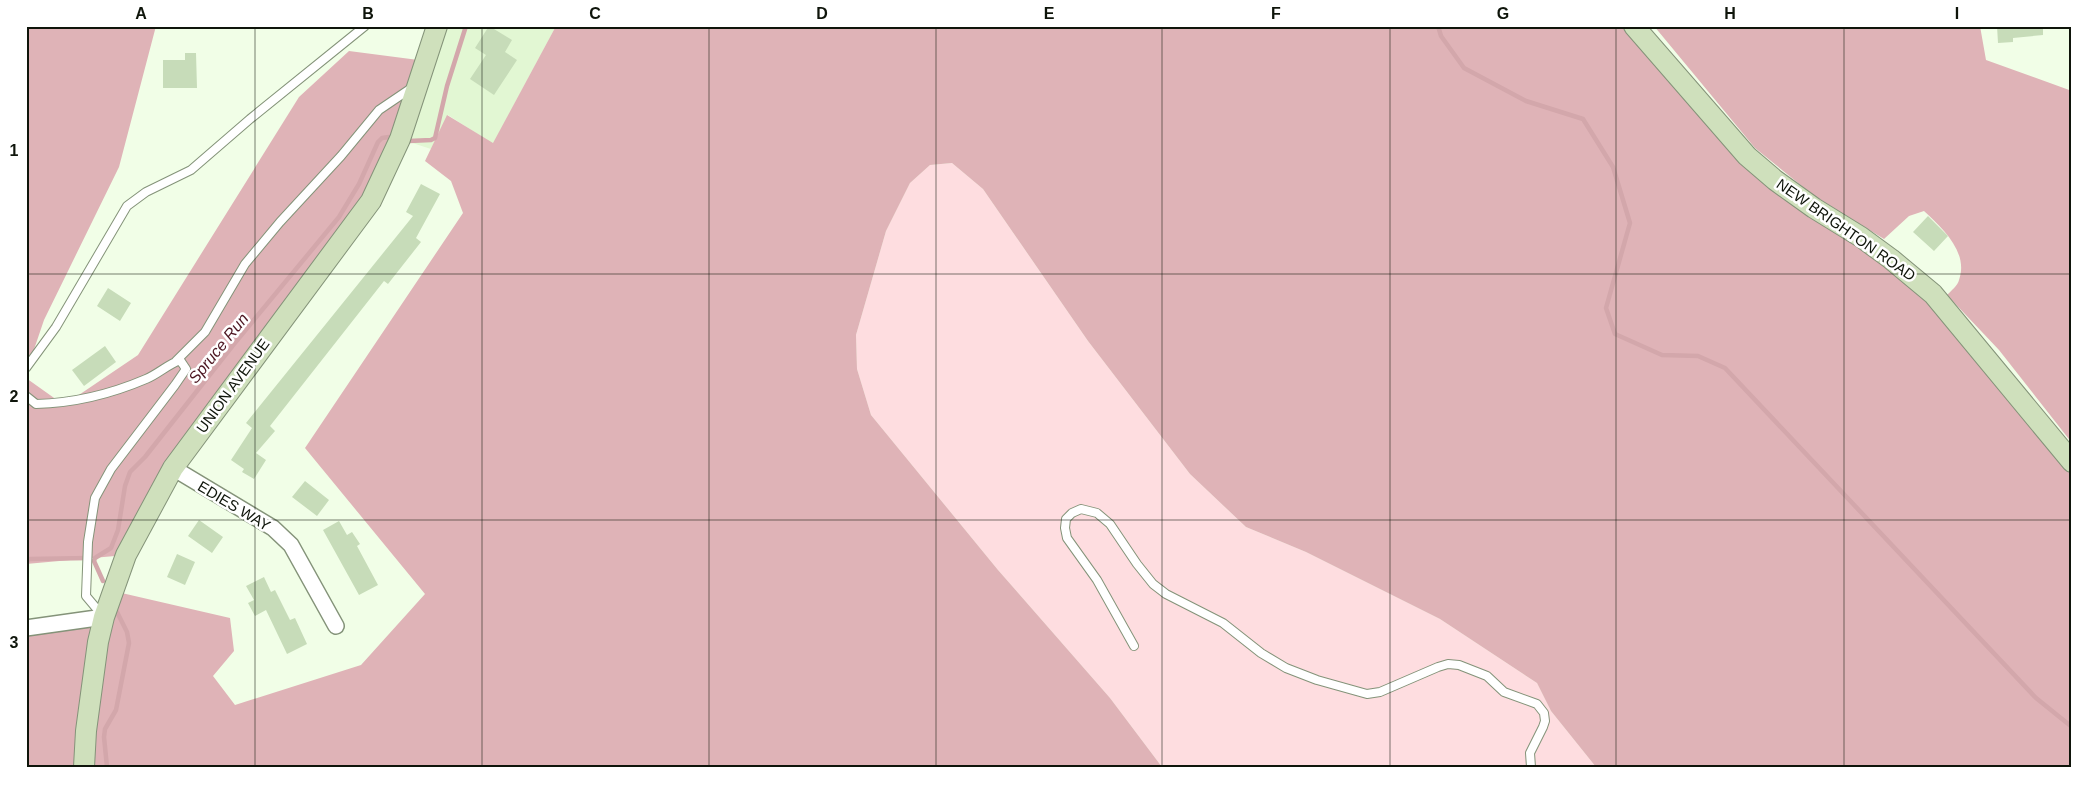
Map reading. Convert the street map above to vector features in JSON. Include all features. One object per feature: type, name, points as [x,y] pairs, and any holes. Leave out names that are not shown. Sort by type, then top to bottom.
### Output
[{"type":"street","name":"UNION AVENUE","points":[[84,767],[90,698],[104,616],[126,555],[173,468],[371,201],[400,139],[437,26]]},
{"type":"street","name":"NEW BRIGHTON ROAD","points":[[1634,26],[1746,156],[1814,208],[1861,237],[1891,259],[1933,294],[2072,462]]},
{"type":"street","name":"EDIES WAY","points":[[173,468],[273,528],[291,545],[336,626]]},
{"type":"street","points":[[26,628],[104,616]]},
{"type":"lane","points":[[26,368],[56,327],[127,206],[146,192],[191,170],[250,119],[365,26]]},
{"type":"lane","points":[[26,396],[36,404],[89,399],[147,379],[176,361],[205,332],[245,264],[280,222],[341,156],[380,110],[418,83]]},
{"type":"lane","points":[[104,616],[86,596],[88,542],[94,498],[111,469],[186,369],[180,360],[176,361]]},
{"type":"lane","points":[[1134,646],[1097,580],[1067,538],[1066,519],[1072,512],[1082,509],[1097,514],[1110,524],[1153,584],[1166,594],[1223,623],[1261,654],[1286,668],[1317,680],[1368,694],[1380,692],[1448,664],[1459,665],[1487,676],[1504,692],[1537,704],[1544,713],[1545,721],[1530,753],[1531,767]]},
{"type":"shaded area","points":[[26,26],[156,26],[119,167],[44,320],[26,373]]},
{"type":"shaded area","points":[[437,26],[556,26],[493,144],[448,115],[431,149],[400,139]]},
{"type":"shaded area","points":[[556,26],[1634,26],[1747,156],[1891,259],[2072,462],[2072,767],[1596,767],[1551,711],[1537,683],[1440,619],[1306,552],[1246,527],[1190,474],[1088,341],[983,189],[952,163],[930,165],[910,183],[886,231],[856,335],[857,369],[871,415],[998,570],[1110,698],[1162,767],[26,767],[26,628],[104,617],[113,591],[230,618],[234,651],[213,676],[235,705],[361,665],[425,594],[305,448],[463,213],[451,181],[425,161],[447,115],[493,143]]},
{"type":"shaded area","points":[[1654,26],[1980,26],[1986,60],[2072,91],[2072,154],[2070,157],[2072,159],[2072,443],[1999,350],[1947,295],[1958,282],[1961,270],[1960,260],[1952,241],[1924,211],[1909,216],[1884,239],[1813,195],[1755,148]]},
{"type":"shaded area","points":[[349,51],[426,61],[371,201],[173,468],[126,555],[26,564],[26,378],[64,405],[138,355],[299,97]]},
{"type":"shaded area","points":[[952,163],[983,189],[1088,341],[1190,474],[1246,527],[1306,552],[1440,619],[1537,683],[1551,711],[1596,767],[1162,767],[1110,698],[998,570],[871,415],[857,369],[856,335],[886,231],[910,183],[930,165]]},
{"type":"building","points":[[489,26],[512,40],[505,52],[517,60],[494,95],[470,79],[486,55],[475,48]]},
{"type":"building","points":[[1997,26],[2043,26],[2043,35],[2013,38],[2013,42],[1998,43]]},
{"type":"building","points":[[185,53],[196,53],[197,88],[163,88],[163,60],[185,60]]},
{"type":"building","points":[[421,184],[440,194],[416,238],[421,242],[388,284],[384,281],[270,426],[275,431],[256,453],[266,460],[254,479],[242,472],[244,469],[231,460],[252,428],[246,423],[413,216],[406,212]]},
{"type":"building","points":[[1928,216],[1948,236],[1934,251],[1913,232]]},
{"type":"building","points":[[108,288],[131,303],[120,321],[97,306]]},
{"type":"building","points":[[105,346],[116,362],[84,386],[72,370]]},
{"type":"building","points":[[305,481],[329,500],[317,516],[292,497]]},
{"type":"building","points":[[199,520],[223,537],[212,553],[188,536]]},
{"type":"building","points":[[339,521],[347,535],[352,532],[360,544],[357,546],[378,585],[359,595],[323,530]]},
{"type":"building","points":[[177,554],[195,562],[185,585],[167,577]]},
{"type":"building","points":[[264,577],[271,592],[275,590],[290,620],[295,618],[307,644],[287,654],[266,610],[255,616],[248,603],[254,600],[246,586]]},
{"type":"waterway","name":"Spruce Run","points":[[409,141],[431,140],[435,138],[447,86],[466,26]]},
{"type":"waterway","points":[[1438,26],[1441,36],[1464,68],[1526,101],[1583,119],[1613,167],[1630,223],[1606,308],[1615,334],[1662,355],[1698,356],[1725,368],[2036,698],[2072,727]]},
{"type":"waterway","name":"Spruce Run","points":[[103,581],[94,561],[95,558],[111,548],[118,530],[125,486],[130,472],[145,457],[234,344],[339,217],[359,184],[378,142],[382,138],[389,137]]},
{"type":"waterway","points":[[26,561],[30,559],[89,558]]},
{"type":"waterway","name":"Spruce Run","points":[[107,767],[105,729],[116,710],[129,643],[127,632],[117,612]]}]
